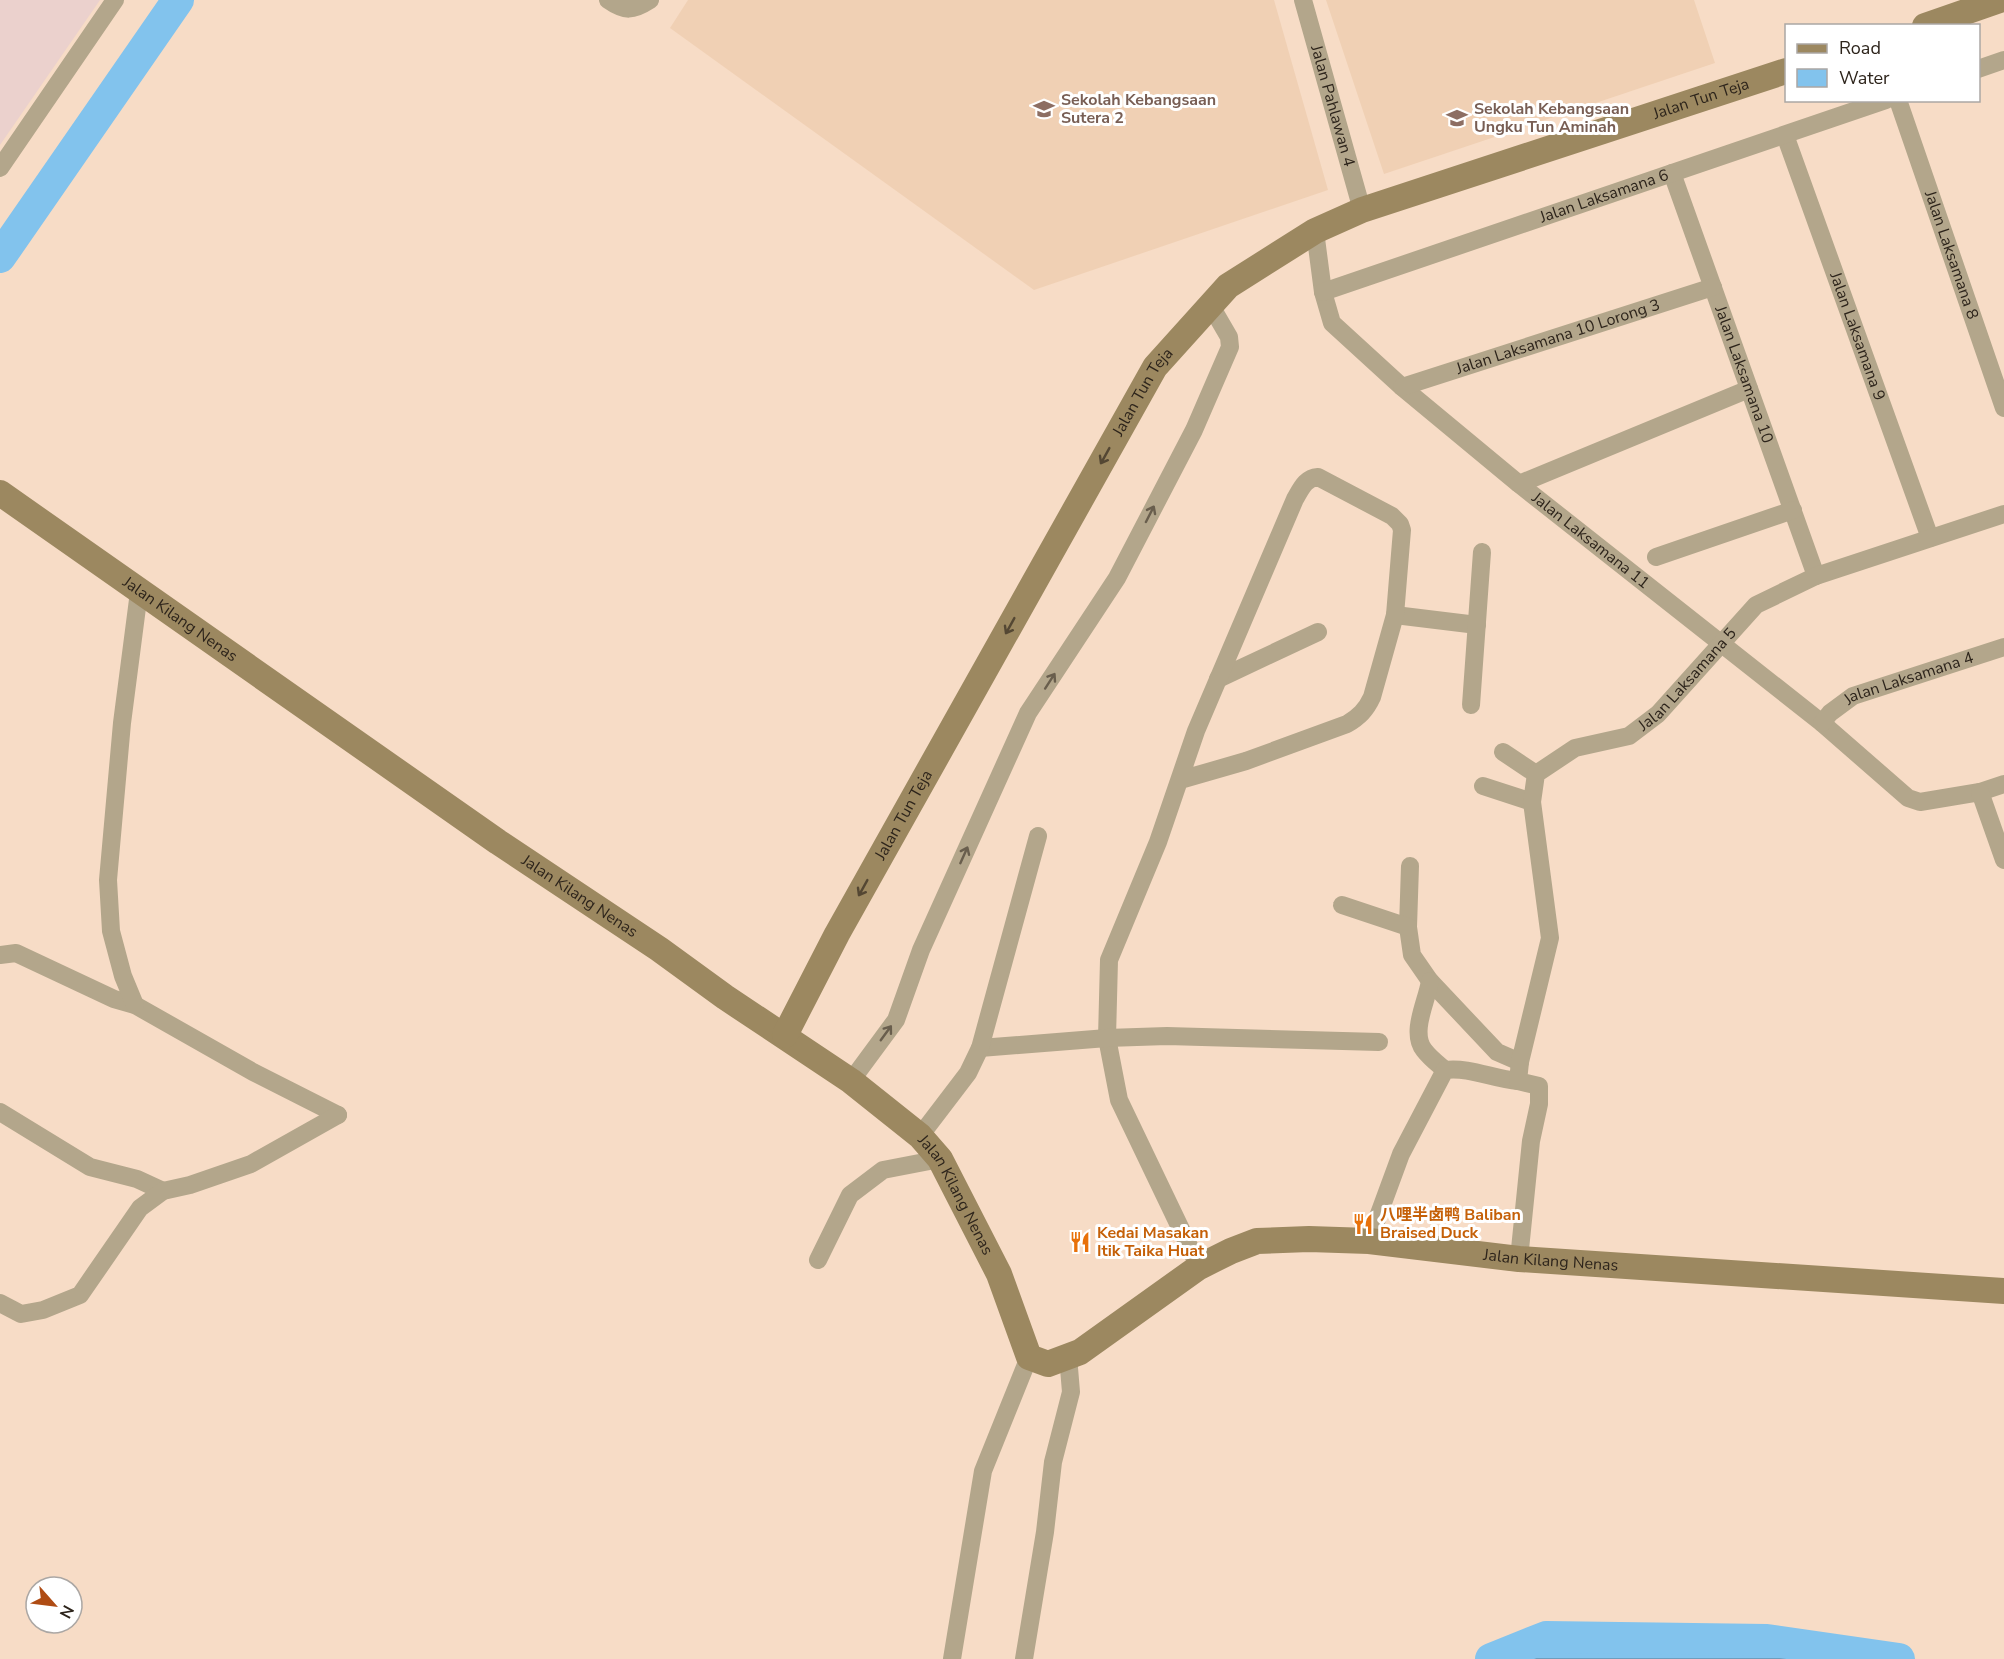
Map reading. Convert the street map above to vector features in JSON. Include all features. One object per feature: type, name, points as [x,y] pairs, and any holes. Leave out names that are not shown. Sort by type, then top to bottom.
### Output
[{"type":"street","points":[[0,168],[115,0]]},
{"type":"street","points":[[608,0],[619,8],[644,4]]},
{"type":"street","name":"Jalan Pahlawan 4","points":[[1303,0],[1362,210]]},
{"type":"street","points":[[1931,24],[2000,0]]},
{"type":"street","points":[[1980,68],[2004,60]]},
{"type":"street","name":"Jalan Tun Teja","points":[[785,1035],[837,934],[1155,367],[1228,286],[1315,231],[1362,210],[1785,71]]},
{"type":"street","name":"Jalan Laksamana 6","points":[[1323,292],[1880,102]]},
{"type":"street","name":"Jalan Laksamana 8","points":[[1899,102],[2004,408]]},
{"type":"street","name":"Jalan Laksamana 9","points":[[1785,135],[1930,538]]},
{"type":"street","name":"Jalan Laksamana 10","points":[[1672,173],[1816,576]]},
{"type":"street","name":"Jalan Laksamana 11","points":[[1315,231],[1323,292],[1332,323],[1402,387],[1519,484],[1822,723],[1908,798],[1920,802],[1980,792]]},
{"type":"street","name":"Jalan Laksamana 10 Lorong 3","points":[[1402,387],[1713,287]]},
{"type":"street","points":[[851,1081],[896,1020],[921,951],[1028,713],[1117,578],[1194,430],[1230,347],[1229,337],[1211,306]]},
{"type":"street","points":[[1519,484],[1749,389]]},
{"type":"street","points":[[1180,780],[1246,761],[1347,724],[1359,717],[1371,697],[1395,615],[1402,530],[1400,524],[1385,511],[1323,479],[1311,478],[1304,484],[1295,499],[1196,731],[1158,842],[1109,960],[1107,1038],[1119,1100],[1199,1267]]},
{"type":"street","name":"Jalan Kilang Nenas","points":[[0,493],[498,842],[851,1081],[920,1136],[940,1159],[999,1274],[1029,1357],[1048,1364],[1080,1352],[1199,1267],[1257,1241],[1309,1239],[1369,1241],[1519,1259],[2004,1291]]},
{"type":"street","points":[[1656,557],[1793,510]]},
{"type":"street","name":"Jalan Laksamana 5","points":[[1536,774],[1575,748],[1629,736],[1658,714],[1756,604],[1816,576],[2004,514]]},
{"type":"street","points":[[1471,705],[1482,552]]},
{"type":"street","points":[[135,1005],[123,976],[111,931],[108,880],[122,723],[140,592]]},
{"type":"street","points":[[1395,615],[1477,625]]},
{"type":"street","points":[[1218,679],[1318,632]]},
{"type":"street","name":"Jalan Laksamana 4","points":[[1822,723],[1830,713],[1853,696],[2004,647]]},
{"type":"street","points":[[1445,1070],[1458,1068],[1505,1080],[1519,1071],[1550,938],[1532,802],[1536,774],[1503,752]]},
{"type":"street","points":[[2004,784],[1980,792],[2004,860]]},
{"type":"street","points":[[1483,786],[1532,802]]},
{"type":"street","points":[[920,1136],[968,1073],[980,1048],[1038,836]]},
{"type":"street","points":[[1410,866],[1408,927],[1412,955],[1430,981],[1497,1052],[1539,1086],[1539,1104],[1531,1141],[1519,1259]]},
{"type":"street","points":[[1342,905],[1408,927]]},
{"type":"street","points":[[0,955],[16,953],[114,999],[135,1005],[253,1072],[338,1115],[251,1164],[190,1185],[163,1191],[140,1208],[80,1295],[43,1310],[21,1314],[0,1303]]},
{"type":"street","points":[[1430,981],[1421,1016],[1419,1038],[1424,1051],[1445,1070]]},
{"type":"street","points":[[980,1048],[1107,1038],[1167,1036],[1379,1042]]},
{"type":"street","points":[[1369,1241],[1401,1154],[1445,1070]]},
{"type":"street","points":[[0,1112],[90,1167],[137,1179],[163,1191]]},
{"type":"street","points":[[818,1260],[850,1195],[883,1170],[940,1159]]},
{"type":"street","points":[[1024,1659],[1045,1532],[1053,1462],[1071,1392],[1068,1356]]},
{"type":"street","points":[[952,1659],[983,1471],[1029,1357]]},
{"type":"shaded area","points":[[0,0],[100,0],[0,145]]},
{"type":"shaded area","name":"Sekolah Kebangsaan Sutera 2","points":[[688,0],[1274,0],[1328,190],[1034,290],[670,28]]},
{"type":"shaded area","name":"Sekolah Kebangsaan Ungku Tun Aminah","points":[[1326,0],[1694,0],[1715,63],[1384,174]]},
{"type":"water","points":[[1546,1637],[1767,1640],[1899,1659],[1491,1659]]},
{"type":"waterway","points":[[0,257],[178,0]]},
{"type":"waterway","points":[[1491,1659],[1546,1637],[1767,1640],[1899,1659]]},
{"type":"place","name":"Sekolah Kebangsaan Sutera 2","points":[[1044,109]]},
{"type":"place","name":"Sekolah Kebangsaan Ungku Tun Aminah","points":[[1457,118]]},
{"type":"place","name":"八哩半卤鸭 Baliban Braised Duck","points":[[1363,1224]]},
{"type":"place","name":"Kedai Masakan Itik Taika Huat","points":[[1080,1242]]}]
